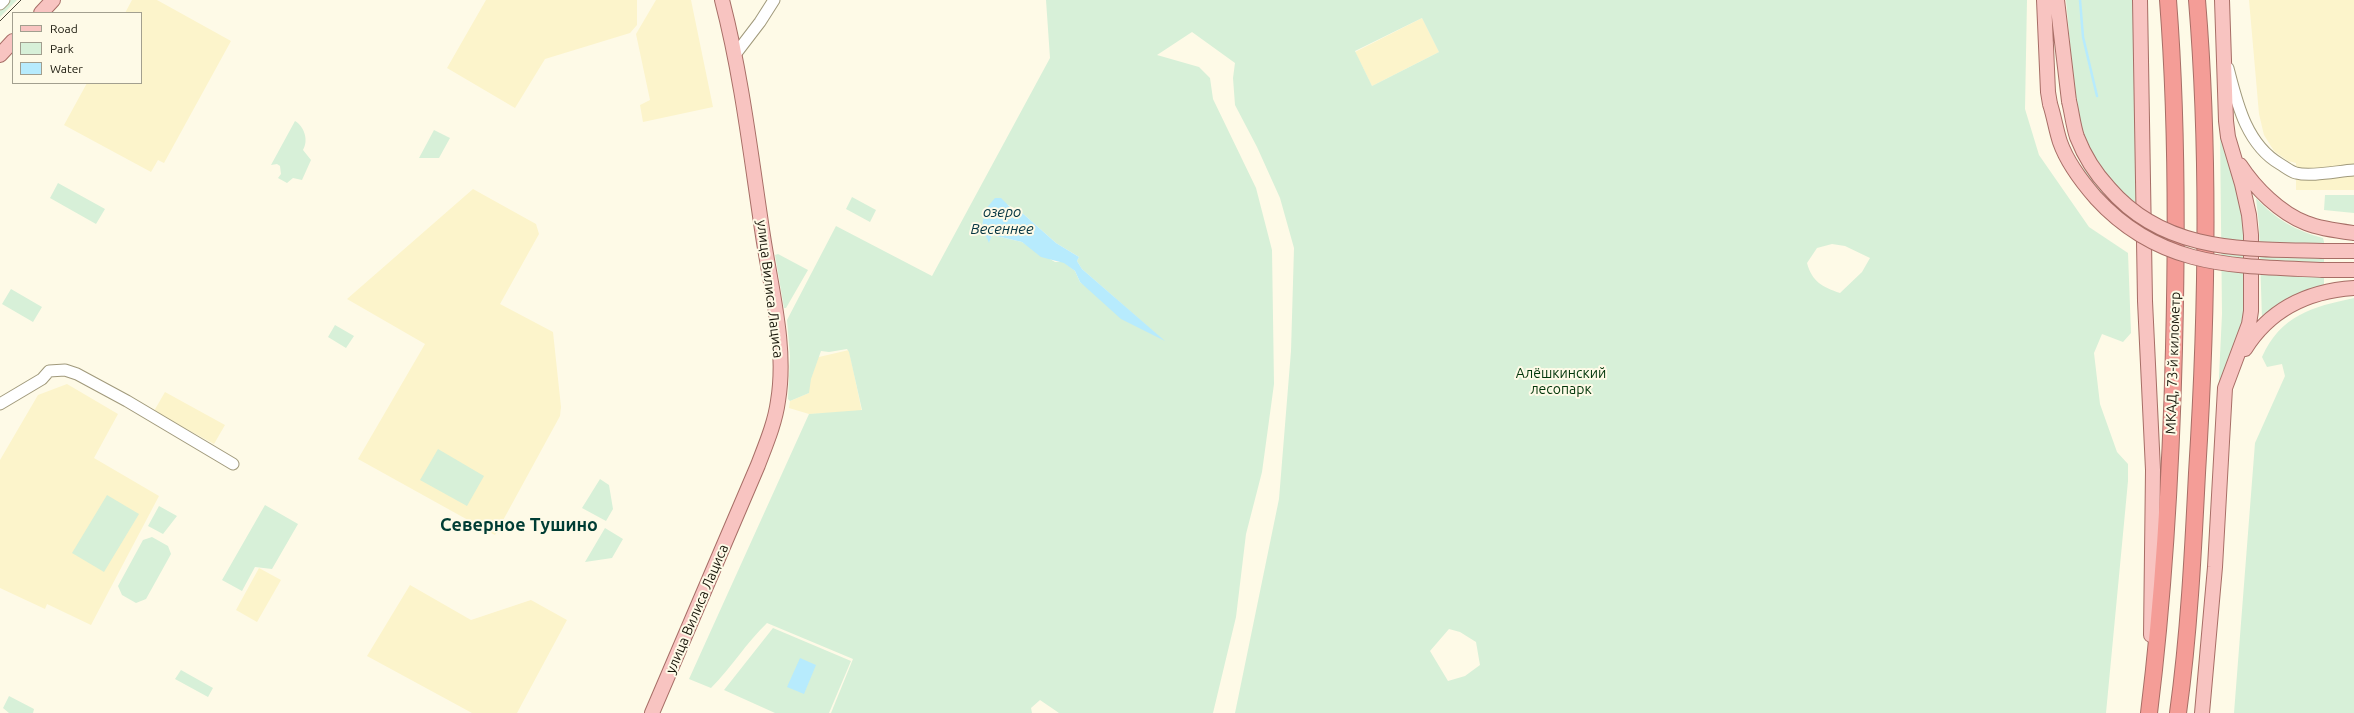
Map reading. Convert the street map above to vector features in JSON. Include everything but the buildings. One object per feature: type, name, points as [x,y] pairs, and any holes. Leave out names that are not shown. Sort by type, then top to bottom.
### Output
[{"type":"highway","name":"МКАД, 73-й километр","points":[[2149,713],[2152,695],[2163,565],[2171,443],[2175,297],[2173,114],[2168,6]]},
{"type":"highway","name":"МКАД, 73-й километр","points":[[2178,713],[2192,567],[2204,308],[2202,112],[2197,6]]},
{"type":"main road","points":[[42,12],[53,0]]},
{"type":"main road","name":"улица Вилиса Лациса","points":[[652,713],[758,465],[767,442],[778,400],[780,369],[778,330],[734,56],[722,0]]},
{"type":"main road","points":[[2044,0],[2048,92],[2060,143],[2075,171],[2100,202],[2129,228],[2173,252],[2208,261],[2248,267],[2354,270]]},
{"type":"main road","points":[[2058,0],[2069,101],[2077,136],[2087,157],[2102,180],[2133,212],[2162,230],[2183,239],[2216,245],[2250,250],[2354,251]]},
{"type":"main road","points":[[2140,0],[2144,301],[2153,470],[2151,559],[2152,695]]},
{"type":"main road","points":[[2202,713],[2215,567],[2225,388],[2249,324],[2252,279],[2251,235],[2248,208],[2232,151],[2226,121],[2222,0]]},
{"type":"main road","points":[[0,54],[12,42]]},
{"type":"main road","points":[[2232,151],[2257,187],[2276,205],[2305,223],[2354,233]]},
{"type":"main road","points":[[2229,374],[2255,334],[2283,309],[2316,294],[2354,288]]},
{"type":"street","points":[[0,4],[4,0]]},
{"type":"street","points":[[734,56],[760,22],[774,0]]},
{"type":"street","points":[[2225,56],[2244,120],[2251,134],[2264,152],[2276,162],[2296,173],[2354,170]]},
{"type":"street","points":[[0,404],[42,379],[49,371],[64,370],[77,374],[127,401],[233,464]]},
{"type":"shaded area","points":[[132,0],[157,0],[231,41],[164,163],[158,160],[151,172],[64,125],[86,84],[142,84],[142,12],[126,12]]},
{"type":"shaded area","points":[[486,0],[637,0],[637,25],[630,33],[545,59],[515,108],[447,68]]},
{"type":"shaded area","points":[[656,0],[691,0],[713,107],[643,122],[640,105],[650,100],[636,34]]},
{"type":"shaded area","points":[[2249,0],[2354,0],[2354,190],[2296,190],[2296,163],[2288,161],[2274,151],[2264,135],[2259,114]]},
{"type":"shaded area","points":[[1422,18],[1439,52],[1372,86],[1355,52]]},
{"type":"shaded area","points":[[473,189],[536,224],[539,234],[500,304],[553,332],[561,407],[560,416],[495,535],[358,459],[425,344],[347,299]]},
{"type":"shaded area","points":[[849,350],[862,412],[809,414],[789,408],[790,401],[809,393],[806,360]]},
{"type":"shaded area","points":[[67,384],[118,414],[94,458],[159,496],[91,625],[47,604],[45,609],[0,588],[0,460],[38,395]]},
{"type":"shaded area","points":[[165,392],[225,425],[214,444],[154,411]]},
{"type":"shaded area","points":[[259,568],[281,580],[257,622],[236,610]]},
{"type":"shaded area","points":[[410,585],[471,620],[531,600],[567,620],[517,713],[472,713],[367,656]]},
{"type":"green space","points":[[11,0],[17,0],[0,17],[0,11]]},
{"type":"green space","name":"Алёшкинский лесопарк","points":[[1046,0],[2027,0],[2025,109],[2039,155],[2089,227],[2128,253],[2131,333],[2123,342],[2102,334],[2094,353],[2100,404],[2117,452],[2128,464],[2128,481],[2106,713],[1235,713],[1279,499],[1291,351],[1294,248],[1280,198],[1257,147],[1235,105],[1233,78],[1235,63],[1192,32],[1157,55],[1199,67],[1210,78],[1213,99],[1256,188],[1272,250],[1274,384],[1262,472],[1246,534],[1236,617],[1213,713],[1059,713],[1040,700],[1031,708],[1032,713],[831,713],[853,659],[767,623],[711,688],[689,679],[809,414],[862,410],[849,352],[847,349],[829,352],[821,351],[811,379],[809,393],[790,401],[788,399],[790,356],[787,320],[836,226],[932,276],[1050,58]],"holes":[[[1422,18],[1439,52],[1372,86],[1355,51]],[[1006,204],[1020,211],[1056,243],[1079,257],[1077,261],[1082,269],[1163,340],[1080,282],[1075,271],[1064,262],[1055,262],[1022,242],[992,235],[989,242],[982,224],[985,219]],[[1832,244],[1845,246],[1870,258],[1862,272],[1840,293],[1823,286],[1812,275],[1807,263],[1817,248]],[[1449,629],[1460,632],[1476,642],[1480,665],[1465,676],[1448,681],[1430,651]]]},
{"type":"green space","points":[[2066,0],[2135,0],[2137,242],[2086,193],[2077,99],[2075,99]]},
{"type":"green space","points":[[295,121],[301,126],[305,134],[306,142],[303,150],[311,160],[302,180],[293,178],[287,183],[278,178],[281,174],[280,166],[277,164],[271,165]]},
{"type":"green space","points":[[434,130],[450,138],[439,158],[419,158]]},
{"type":"green space","points":[[2220,131],[2243,210],[2247,290],[2243,329],[2222,375],[2218,398],[2222,314]]},
{"type":"green space","points":[[58,183],[105,209],[96,224],[50,198]]},
{"type":"green space","points":[[2325,195],[2354,195],[2354,213],[2324,210]]},
{"type":"green space","points":[[852,197],[876,210],[870,222],[846,209]]},
{"type":"green space","points":[[2256,198],[2286,223],[2295,228],[2323,238],[2324,242],[2324,286],[2262,319],[2259,225]]},
{"type":"green space","points":[[778,254],[808,270],[786,308],[784,308],[775,255]]},
{"type":"green space","points":[[11,289],[42,307],[33,322],[2,304]]},
{"type":"green space","points":[[2354,298],[2354,713],[2234,713],[2255,443],[2285,376],[2282,364],[2267,367],[2262,357],[2278,331],[2288,322],[2311,310]]},
{"type":"green space","points":[[335,325],[354,336],[346,348],[328,337]]},
{"type":"green space","points":[[438,449],[484,476],[467,506],[420,480]]},
{"type":"green space","points":[[600,479],[609,485],[613,509],[606,521],[582,508]]},
{"type":"green space","points":[[107,495],[139,514],[104,572],[72,553]]},
{"type":"green space","points":[[265,505],[298,524],[272,569],[255,567],[242,591],[222,580]]},
{"type":"green space","points":[[159,506],[177,516],[163,534],[148,526]]},
{"type":"green space","points":[[605,528],[623,539],[612,558],[585,562]]},
{"type":"green space","points":[[152,537],[168,546],[171,554],[146,599],[136,603],[122,595],[118,586],[143,540]]},
{"type":"green space","points":[[773,628],[851,661],[829,713],[775,713],[724,690]]},
{"type":"green space","points":[[181,670],[213,688],[208,697],[175,679]]},
{"type":"green space","points":[[9,696],[34,709],[33,713],[9,713],[3,708]]},
{"type":"water","name":"озеро Весеннее","points":[[995,198],[1001,198],[1011,208],[1020,211],[1056,243],[1079,257],[1077,261],[1082,269],[1165,341],[1121,319],[1080,282],[1075,271],[1064,263],[1041,257],[1022,242],[992,235],[989,243],[982,230],[982,224],[985,210]]},
{"type":"water","points":[[800,658],[816,665],[804,694],[787,687]]},
{"type":"waterway","points":[[2080,0],[2083,37],[2097,96]]},
{"type":"tram line","points":[[0,21],[21,0]]},
{"type":"district","name":"Северное Тушино","points":[[519,525]]}]
